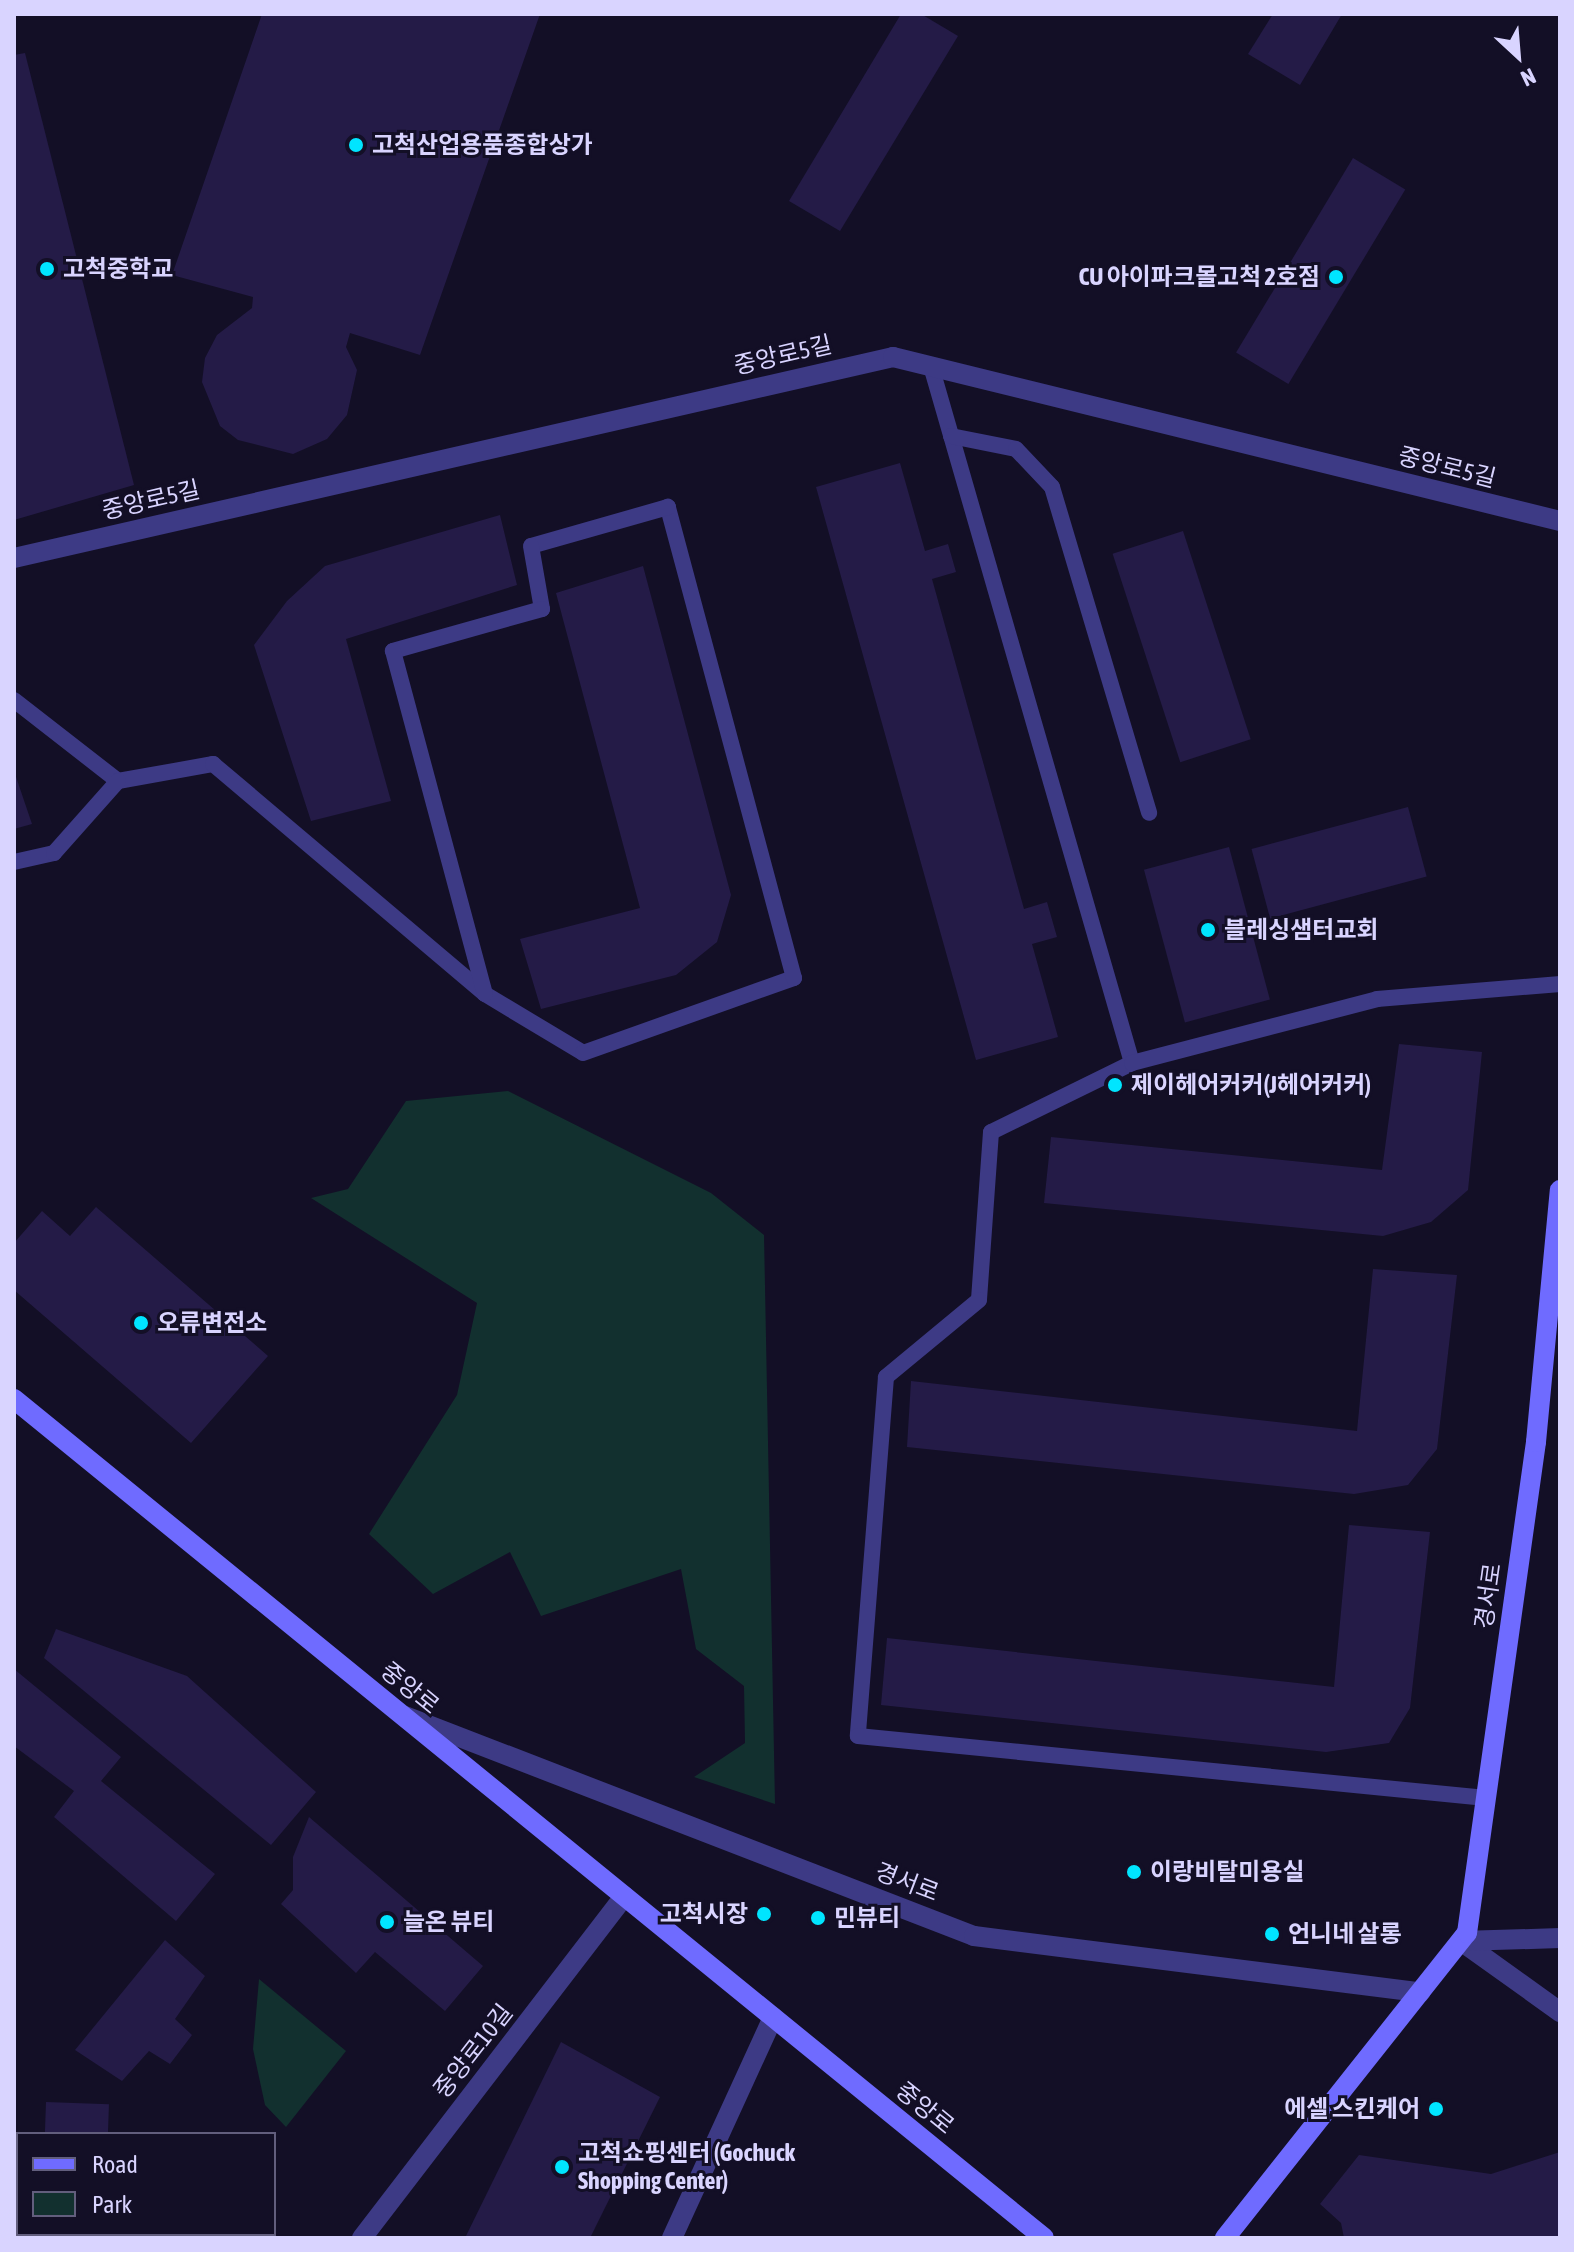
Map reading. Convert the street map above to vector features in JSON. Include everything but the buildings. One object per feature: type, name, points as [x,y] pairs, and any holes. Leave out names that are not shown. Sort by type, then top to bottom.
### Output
[{"type":"main road","name":"경서로","points":[[1464,1937],[1536,1442],[1560,1190]]},
{"type":"main road","name":"중앙로","points":[[17,1406],[402,1714],[1044,2238]]},
{"type":"main road","points":[[1225,2238],[1464,1937]]},
{"type":"street","name":"중앙로5길","points":[[14,558],[893,357],[1560,521]]},
{"type":"street","name":"경서로","points":[[402,1714],[974,1936],[1420,1992]]},
{"type":"street","name":"중앙로10길","points":[[362,2238],[624,1896]]},
{"type":"street","points":[[1464,1937],[1560,1938]]},
{"type":"street","points":[[1464,1937],[1560,2012]]},
{"type":"street","points":[[672,2238],[773,2017]]},
{"type":"lane","points":[[931,366],[1132,1063]]},
{"type":"lane","points":[[951,436],[1016,449],[1052,487],[1149,813]]},
{"type":"lane","points":[[14,862],[54,853],[118,781],[213,764],[485,994],[583,1053],[794,978],[668,507],[531,546],[542,609],[393,651],[485,994]]},
{"type":"lane","points":[[14,700],[118,781]]},
{"type":"lane","points":[[1486,1798],[858,1736],[886,1377],[979,1300],[991,1132],[1132,1063],[1377,999],[1560,984]]},
{"type":"green space","points":[[508,1091],[711,1193],[764,1235],[775,1804],[694,1777],[745,1743],[744,1686],[696,1649],[681,1569],[541,1616],[510,1552],[433,1594],[369,1534],[457,1395],[477,1303],[311,1198],[348,1189],[406,1101]]},
{"type":"green space","points":[[259,1979],[346,2051],[286,2127],[265,2105],[253,2049]]},
{"type":"place","name":"고척산업용품종합상가","points":[[356,145]]},
{"type":"place","name":"고척중학교","points":[[47,269]]},
{"type":"place","name":"CU 아이파크몰고척 2호점","points":[[1336,277]]},
{"type":"place","name":"블레싱샘터교회","points":[[1208,930]]},
{"type":"place","name":"제이헤어커커(J헤어커커)","points":[[1115,1085]]},
{"type":"place","name":"오류변전소","points":[[141,1323]]},
{"type":"place","name":"이랑비탈미용실","points":[[1134,1872]]},
{"type":"place","name":"고척시장","points":[[764,1914]]},
{"type":"place","name":"민뷰티","points":[[818,1918]]},
{"type":"place","name":"늘온 뷰티","points":[[387,1922]]},
{"type":"place","name":"언니네 살롱","points":[[1272,1934]]},
{"type":"place","name":"에셀 스킨케어","points":[[1436,2109]]},
{"type":"place","name":"고척쇼핑센터 (Gochuck Shopping Center)","points":[[562,2167]]}]
